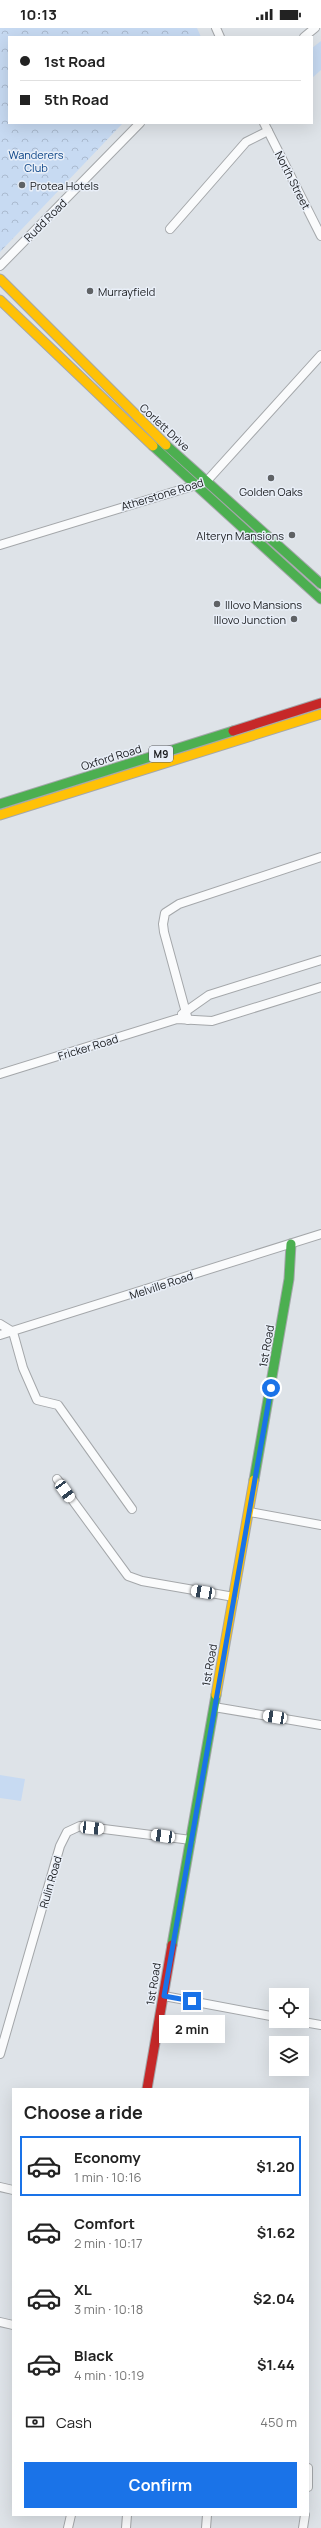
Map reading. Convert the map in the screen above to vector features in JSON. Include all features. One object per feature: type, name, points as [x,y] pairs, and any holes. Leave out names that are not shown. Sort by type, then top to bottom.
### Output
[{"type":"main road","name":"Corlett Drive","points":[[0,279],[127,408],[206,482],[321,584]]},
{"type":"main road","name":"Corlett Drive","points":[[0,300],[194,485],[321,599]]},
{"type":"main road","name":"Oxford Road","points":[[0,804],[321,703]]},
{"type":"main road","name":"Oxford Road","points":[[0,815],[321,714]]},
{"type":"main road","name":"1st Road","points":[[147,2088],[250,1512],[289,1279],[291,1244]]},
{"type":"street","points":[[305,36],[315,28]]},
{"type":"street","name":"Rudd Road","points":[[0,266],[139,124]]},
{"type":"street","name":"North Street","points":[[264,124],[321,236]]},
{"type":"street","points":[[170,229],[246,142],[268,131]]},
{"type":"street","name":"Atherstone Road","points":[[0,545],[206,482],[321,355]]},
{"type":"street","points":[[188,1020],[164,928],[165,913],[179,904],[321,858]]},
{"type":"street","name":"Fricker Road","points":[[177,1019],[185,1011],[209,995],[321,960]]},
{"type":"street","name":"Fricker Road","points":[[0,1074],[177,1019],[212,1021],[321,987]]},
{"type":"street","name":"Melville Road","points":[[0,1336],[321,1234]]},
{"type":"street","points":[[0,1324],[13,1332],[23,1368],[37,1400],[58,1405],[132,1509]]},
{"type":"street","points":[[57,1479],[128,1576],[142,1581],[234,1597]]},
{"type":"street","points":[[250,1512],[321,1525]]},
{"type":"street","points":[[214,1707],[321,1724]]},
{"type":"street","name":"Rulin Road","points":[[0,2054],[60,1846],[67,1832],[80,1826],[191,1840]]},
{"type":"street","points":[[164,1996],[269,2016]]},
{"type":"street","points":[[309,2023],[321,2025]]},
{"type":"street","points":[[0,2186],[12,2190]]},
{"type":"street","points":[[0,2322],[12,2325]]},
{"type":"street","points":[[68,2528],[71,2516]]},
{"type":"street","points":[[126,2528],[127,2516]]},
{"type":"street","points":[[206,2528],[207,2516]]},
{"type":"street","points":[[303,2528],[305,2516]]},
{"type":"green space","name":"Wanderers Club","points":[[0,28],[197,28],[201,36],[8,36],[8,124],[122,124],[0,252]]},
{"type":"green space","points":[[321,41],[321,70],[313,77],[313,47]]},
{"type":"green space","points":[[0,1775],[25,1779],[21,1801],[0,1798]]},
{"type":"traffic: fast","points":[[166,445],[321,584]]},
{"type":"traffic: fast","points":[[153,446],[321,599]]},
{"type":"traffic: fast","points":[[0,804],[233,731]]},
{"type":"traffic: fast","points":[[254,1480],[289,1279],[291,1244]]},
{"type":"traffic: fast","points":[[172,1945],[216,1695]]},
{"type":"traffic: slow","points":[[0,279],[166,445]]},
{"type":"traffic: slow","points":[[0,300],[153,446]]},
{"type":"traffic: slow","points":[[0,815],[321,714]]},
{"type":"traffic: slow","points":[[216,1695],[254,1480]]},
{"type":"traffic: jam","points":[[233,731],[321,703]]},
{"type":"traffic: jam","points":[[147,2088],[172,1945]]},
{"type":"place","name":"Protea Hotels","points":[[22,185]]},
{"type":"place","name":"Murrayfield","points":[[90,291]]},
{"type":"place","name":"Golden Oaks","points":[[271,478]]},
{"type":"place","name":"Alteryn Mansions","points":[[292,535]]},
{"type":"place","name":"Illovo Mansions","points":[[217,604]]},
{"type":"place","name":"Illovo Junction","points":[[294,619]]},
{"type":"route","points":[[192,2001],[164,1996],[271,1388]]}]
